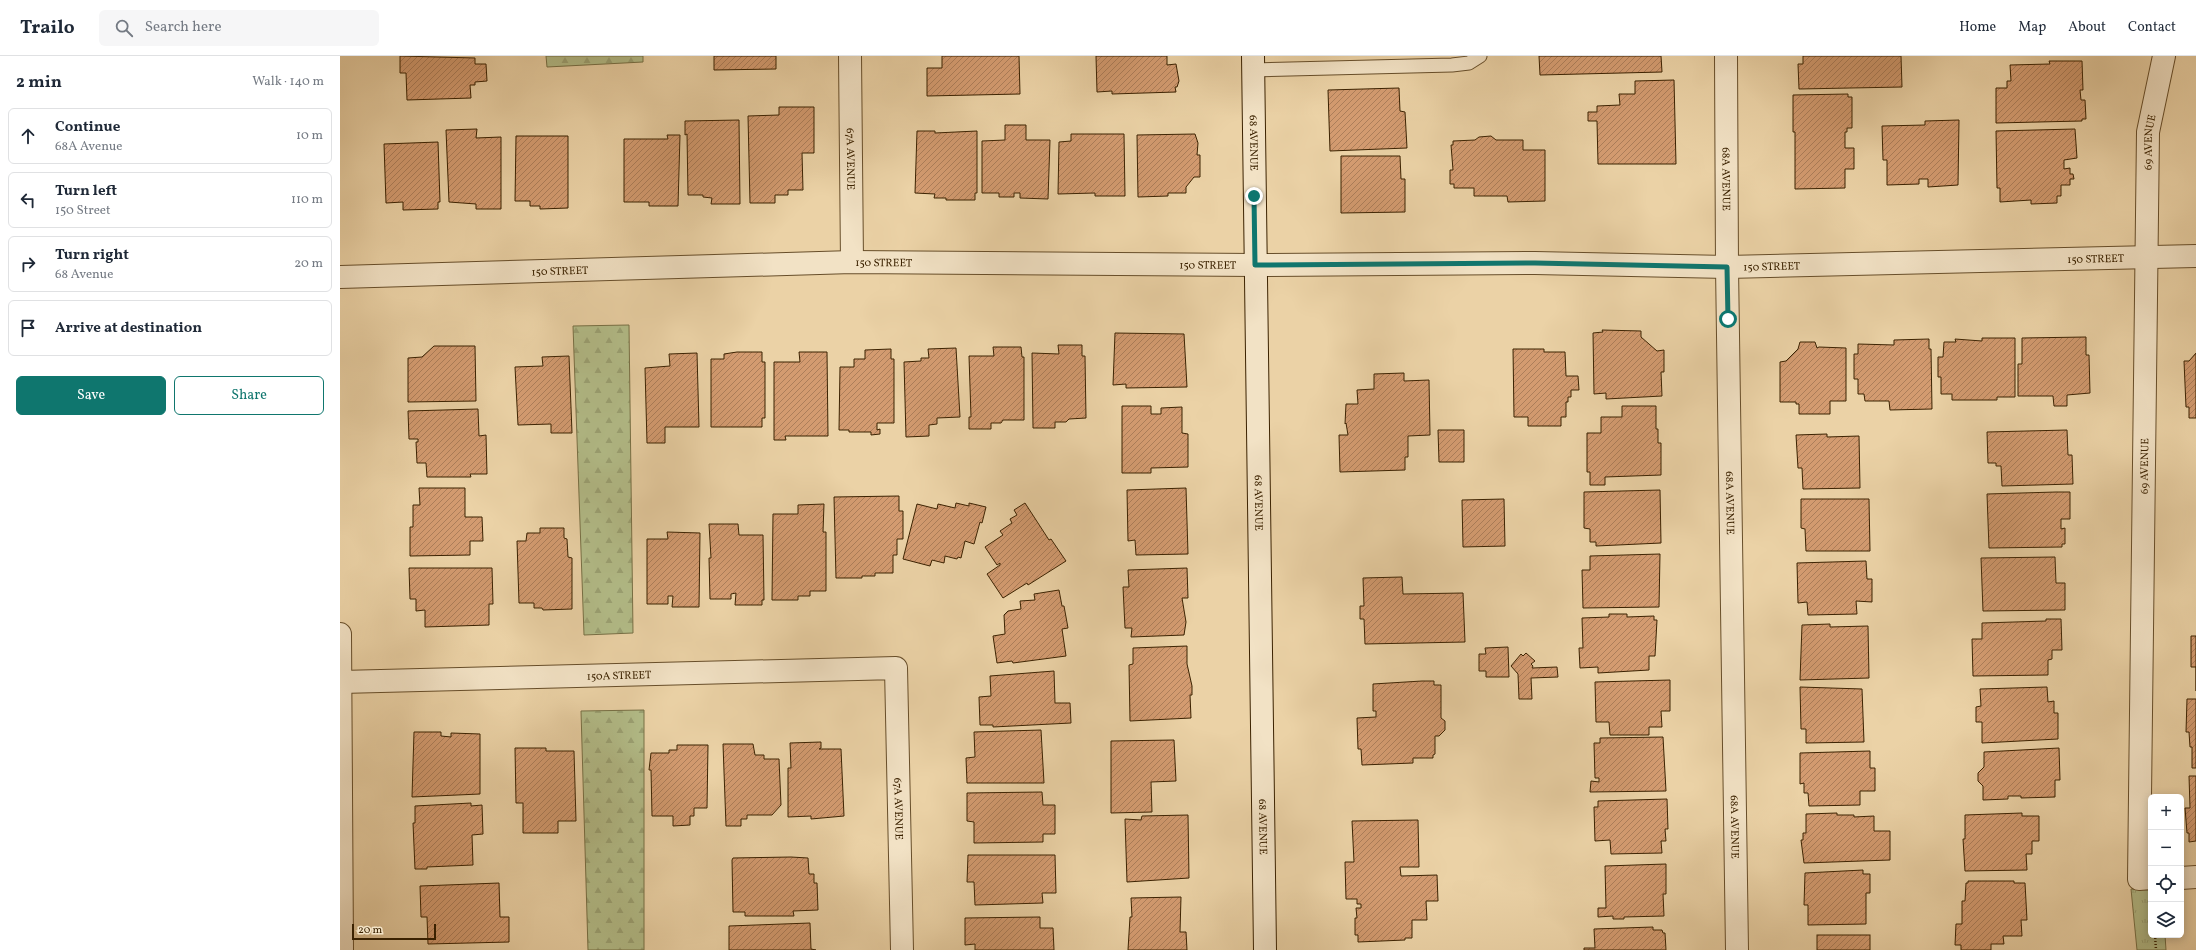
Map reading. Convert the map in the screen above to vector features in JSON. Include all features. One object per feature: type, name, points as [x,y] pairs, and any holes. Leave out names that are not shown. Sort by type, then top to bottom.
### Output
[{"type":"street","name":"67A AVENUE","points":[[850,56],[852,262]]},
{"type":"street","name":"68A AVENUE","points":[[1726,56],[1727,267],[1737,950]]},
{"type":"street","name":"69 AVENUE","points":[[2145,878],[2145,258],[2148,132],[2164,56]]},
{"type":"street","name":"68 AVENUE","points":[[1253,63],[1265,950]]},
{"type":"street","name":"150 STREET","points":[[340,277],[852,262],[1255,265],[1535,263],[1727,267],[2196,256]]},
{"type":"street","points":[[340,634],[342,950]]},
{"type":"street","name":"67A AVENUE","points":[[896,668],[902,950]]},
{"type":"street","name":"150A STREET","points":[[341,682],[896,668]]},
{"type":"street","points":[[2184,878],[2196,877]]},
{"type":"lane","points":[[1253,63],[1452,65],[1469,63],[1480,56]]},
{"type":"path","points":[[2154,938],[2156,950]]},
{"type":"green space","points":[[546,56],[643,56],[643,62],[547,67]]},
{"type":"green space","points":[[629,325],[633,633],[584,635],[573,326]]},
{"type":"green space","points":[[644,710],[644,950],[588,950],[581,711]]},
{"type":"green space","points":[[2131,889],[2148,890],[2148,938],[2165,938],[2166,950],[2137,950]]},
{"type":"building","points":[[400,56],[475,58],[475,64],[486,64],[487,81],[475,82],[475,85],[470,85],[471,98],[407,100],[406,73],[400,73]]},
{"type":"building","points":[[714,56],[776,56],[776,69],[714,70]]},
{"type":"building","points":[[942,56],[1019,56],[1020,94],[927,96],[927,68],[942,68]]},
{"type":"building","points":[[1096,56],[1167,56],[1167,65],[1176,64],[1179,81],[1177,87],[1175,87],[1176,92],[1112,94],[1112,91],[1097,92]]},
{"type":"building","points":[[1539,56],[1661,56],[1662,72],[1540,75]]},
{"type":"building","points":[[1803,56],[1901,56],[1902,87],[1799,89],[1798,64],[1803,64]]},
{"type":"building","points":[[2049,61],[2082,61],[2083,90],[2080,90],[2081,100],[2085,100],[2086,119],[2082,119],[2082,121],[1996,123],[1996,88],[2007,88],[2007,81],[2011,81],[2010,65],[2050,64]]},
{"type":"building","points":[[1674,80],[1676,164],[1598,164],[1597,121],[1588,121],[1588,112],[1597,112],[1597,106],[1620,105],[1619,94],[1635,94],[1635,81]]},
{"type":"building","points":[[1399,88],[1400,111],[1405,112],[1407,148],[1330,151],[1328,90]]},
{"type":"building","points":[[1848,94],[1848,97],[1852,97],[1852,128],[1847,128],[1847,132],[1845,132],[1845,148],[1854,148],[1854,169],[1845,169],[1845,188],[1795,189],[1795,132],[1793,132],[1793,95]]},
{"type":"building","points":[[779,107],[814,107],[814,153],[802,153],[803,190],[788,190],[788,195],[775,195],[775,203],[750,203],[748,116],[779,115]]},
{"type":"building","points":[[739,120],[740,204],[711,204],[712,198],[703,197],[703,195],[688,195],[687,134],[685,135],[685,121]]},
{"type":"building","points":[[1959,120],[1958,185],[1928,187],[1928,179],[1919,179],[1919,184],[1887,185],[1887,160],[1883,160],[1882,126],[1925,125],[1925,121]]},
{"type":"building","points":[[1005,125],[1026,125],[1026,140],[1050,140],[1048,199],[1020,198],[1020,193],[1014,193],[1014,197],[999,197],[999,193],[982,193],[982,141],[1005,140]]},
{"type":"building","points":[[477,129],[476,138],[501,137],[501,209],[476,209],[476,204],[449,202],[446,130]]},
{"type":"building","points":[[2075,129],[2077,158],[2064,160],[2064,169],[2070,168],[2070,174],[2073,174],[2074,179],[2070,179],[2070,185],[2061,185],[2061,196],[2057,196],[2057,203],[2031,204],[2031,200],[2000,202],[2000,188],[1997,188],[1996,131]]},
{"type":"building","points":[[917,131],[935,131],[935,133],[977,131],[977,193],[975,193],[975,200],[946,200],[946,198],[934,198],[935,194],[915,193]]},
{"type":"building","points":[[1071,134],[1124,134],[1125,196],[1095,196],[1095,193],[1058,194],[1059,142],[1071,141]]},
{"type":"building","points":[[1195,134],[1198,143],[1197,155],[1200,155],[1200,177],[1194,177],[1186,187],[1186,193],[1168,193],[1168,196],[1138,197],[1137,135]]},
{"type":"building","points":[[667,135],[680,135],[678,206],[649,206],[649,202],[624,202],[624,139],[668,139]]},
{"type":"building","points":[[516,136],[568,136],[568,208],[540,209],[540,206],[530,206],[530,201],[515,201]]},
{"type":"building","points":[[1491,136],[1496,140],[1523,140],[1523,150],[1545,150],[1545,201],[1508,202],[1507,196],[1474,196],[1474,188],[1454,188],[1454,184],[1450,184],[1450,170],[1453,170],[1451,145],[1453,145],[1453,141],[1475,140],[1479,137]]},
{"type":"building","points":[[438,142],[440,202],[438,202],[438,209],[403,210],[403,202],[386,203],[384,144]]},
{"type":"building","points":[[1341,156],[1400,156],[1401,179],[1405,179],[1405,212],[1341,213]]},
{"type":"building","points":[[1602,330],[1641,331],[1641,337],[1657,351],[1664,350],[1664,372],[1661,372],[1662,396],[1606,399],[1606,393],[1594,394],[1593,333],[1603,332]]},
{"type":"building","points":[[1115,333],[1184,334],[1187,387],[1126,388],[1126,384],[1113,385]]},
{"type":"building","points":[[2086,337],[2086,355],[2089,355],[2090,393],[2067,395],[2067,406],[2054,406],[2053,396],[2018,396],[2018,364],[2022,364],[2022,338]]},
{"type":"building","points":[[1982,338],[2015,338],[2015,397],[1997,397],[1997,400],[1952,400],[1952,394],[1941,394],[1941,377],[1938,377],[1938,357],[1943,357],[1944,342],[1956,342],[1955,339],[1982,341]]},
{"type":"building","points":[[1929,339],[1929,349],[1931,349],[1932,409],[1890,410],[1889,401],[1865,401],[1864,394],[1858,394],[1858,379],[1854,379],[1854,354],[1858,354],[1858,344],[1894,345],[1894,340]]},
{"type":"building","points":[[1800,342],[1815,342],[1817,348],[1846,348],[1846,401],[1830,401],[1830,414],[1799,414],[1799,404],[1796,404],[1796,402],[1780,402],[1780,362],[1786,361],[1798,349]]},
{"type":"building","points":[[1058,345],[1082,345],[1082,356],[1085,356],[1086,418],[1069,419],[1066,422],[1055,422],[1055,428],[1033,428],[1032,353],[1059,354]]},
{"type":"building","points":[[434,346],[475,346],[476,401],[408,402],[408,358],[422,357]]},
{"type":"building","points":[[993,347],[1021,347],[1022,357],[1024,357],[1024,420],[1003,420],[1001,423],[991,423],[991,429],[969,429],[969,417],[971,417],[969,356],[994,356]]},
{"type":"building","points":[[956,348],[960,417],[937,418],[937,424],[929,425],[929,436],[906,437],[904,362],[921,361],[921,358],[929,358],[928,349]]},
{"type":"building","points":[[891,349],[891,359],[894,359],[894,423],[877,423],[877,430],[880,429],[880,434],[871,435],[871,432],[849,432],[849,430],[839,430],[840,367],[854,367],[854,359],[865,359],[865,350]]},
{"type":"building","points":[[1513,349],[1544,349],[1544,352],[1565,352],[1566,376],[1578,376],[1579,390],[1571,390],[1571,397],[1568,397],[1568,402],[1566,402],[1566,417],[1561,417],[1561,426],[1528,426],[1528,417],[1514,417]]},
{"type":"building","points":[[737,352],[762,352],[762,362],[765,362],[765,418],[762,418],[762,427],[711,427],[711,359],[724,359],[724,354]]},
{"type":"building","points":[[799,352],[827,352],[828,436],[785,436],[786,440],[774,440],[774,362],[800,362]]},
{"type":"building","points":[[697,353],[699,427],[665,427],[665,443],[647,443],[645,368],[670,366],[669,354]]},
{"type":"building","points":[[2196,353],[2196,418],[2189,418],[2189,407],[2186,407],[2184,361],[2189,361]]},
{"type":"building","points":[[569,356],[572,433],[551,433],[551,424],[518,425],[515,367],[543,366],[542,357]]},
{"type":"building","points":[[1404,373],[1404,381],[1429,380],[1430,435],[1408,436],[1408,457],[1405,457],[1405,470],[1340,472],[1339,435],[1348,435],[1346,423],[1345,424],[1346,404],[1358,404],[1357,390],[1374,389],[1374,374]]},
{"type":"building","points":[[1122,406],[1151,406],[1151,414],[1161,414],[1161,408],[1182,407],[1182,433],[1188,434],[1188,467],[1151,468],[1151,473],[1122,473]]},
{"type":"building","points":[[1622,406],[1656,406],[1656,429],[1658,429],[1658,443],[1661,443],[1661,475],[1605,477],[1605,485],[1590,485],[1590,472],[1587,472],[1587,433],[1601,433],[1601,417],[1622,417]]},
{"type":"building","points":[[478,409],[479,436],[486,435],[487,474],[470,474],[471,477],[427,477],[426,463],[417,463],[416,442],[418,442],[418,439],[409,439],[408,411]]},
{"type":"building","points":[[1438,430],[1464,430],[1464,462],[1439,462]]},
{"type":"building","points":[[2067,430],[2068,455],[2072,455],[2073,484],[2002,486],[2001,466],[1996,466],[1996,463],[1988,463],[1987,432]]},
{"type":"building","points":[[1827,434],[1827,437],[1859,436],[1860,488],[1803,489],[1802,468],[1798,468],[1796,435]]},
{"type":"building","points":[[419,488],[465,488],[465,517],[482,517],[483,541],[470,541],[470,555],[410,556],[410,527],[413,527],[413,505],[420,505]]},
{"type":"building","points":[[1186,488],[1188,554],[1136,555],[1135,540],[1128,541],[1127,490]]},
{"type":"building","points":[[1660,490],[1661,543],[1596,546],[1596,542],[1590,542],[1590,529],[1584,528],[1584,492]]},
{"type":"building","points":[[2070,492],[2070,519],[2061,519],[2061,529],[2065,528],[2065,544],[2062,544],[2062,547],[1989,548],[1987,494]]},
{"type":"building","points":[[899,496],[899,511],[903,511],[903,539],[897,539],[897,555],[893,555],[893,573],[875,573],[875,576],[862,576],[862,578],[836,578],[834,497]]},
{"type":"building","points":[[1504,499],[1505,546],[1463,547],[1462,500]]},
{"type":"building","points":[[1801,499],[1869,499],[1870,551],[1806,551],[1805,529],[1801,528]]},
{"type":"building","points":[[956,503],[969,506],[969,503],[986,507],[974,544],[965,541],[961,558],[958,557],[957,559],[945,556],[944,563],[932,560],[930,566],[903,559],[917,504],[937,509],[938,504],[955,508]]},
{"type":"building","points":[[1025,503],[1049,540],[1051,539],[1066,561],[1028,585],[1027,583],[1003,598],[987,574],[1000,565],[1000,563],[997,565],[985,547],[1003,535],[1000,531],[1012,523],[1010,519],[1017,515],[1014,510]]},
{"type":"building","points":[[824,504],[823,532],[826,532],[826,591],[810,591],[810,596],[798,596],[798,600],[772,600],[773,514],[798,514],[798,505]]},
{"type":"building","points":[[709,524],[738,524],[739,535],[763,535],[764,600],[762,600],[762,605],[735,605],[736,593],[731,594],[731,599],[710,599],[709,558],[711,558]]},
{"type":"building","points":[[540,528],[564,528],[564,538],[567,539],[568,557],[572,558],[572,609],[543,610],[542,608],[534,608],[534,603],[519,603],[517,541],[526,541],[527,533],[540,533]]},
{"type":"building","points":[[667,532],[700,533],[699,607],[672,607],[673,596],[668,596],[668,604],[647,604],[647,539],[668,539]]},
{"type":"building","points":[[1660,554],[1659,607],[1583,608],[1582,570],[1590,570],[1590,556]]},
{"type":"building","points":[[2055,557],[2056,583],[2065,583],[2065,610],[1983,611],[1981,558]]},
{"type":"building","points":[[1866,561],[1867,579],[1872,579],[1872,602],[1856,601],[1857,614],[1808,615],[1807,602],[1798,603],[1797,563]]},
{"type":"building","points":[[409,568],[492,568],[493,604],[489,604],[489,625],[425,627],[425,610],[416,611],[416,599],[410,599]]},
{"type":"building","points":[[1187,568],[1188,598],[1182,598],[1186,622],[1184,635],[1131,637],[1132,628],[1125,628],[1123,587],[1129,587],[1128,570]]},
{"type":"building","points":[[1402,577],[1403,594],[1463,593],[1465,642],[1365,644],[1364,619],[1360,619],[1360,606],[1364,606],[1363,578]]},
{"type":"building","points":[[1059,590],[1068,628],[1062,629],[1066,656],[1013,663],[1012,661],[997,663],[993,636],[1005,634],[1004,615],[1008,611],[1021,609],[1020,601],[1035,600],[1034,594]]},
{"type":"building","points":[[1609,614],[1627,614],[1627,617],[1654,616],[1654,620],[1657,620],[1655,656],[1649,656],[1649,670],[1598,673],[1598,667],[1580,668],[1579,648],[1583,648],[1582,618],[1609,617]]},
{"type":"building","points":[[2046,619],[2061,619],[2062,650],[2052,650],[2052,659],[2048,660],[2048,675],[1973,676],[1972,639],[1982,639],[1982,623],[2046,621]]},
{"type":"building","points":[[1830,624],[1830,627],[1868,626],[1869,678],[1800,680],[1802,625]]},
{"type":"building","points":[[2191,636],[2196,636],[2196,667],[2191,667]]},
{"type":"building","points":[[1187,646],[1187,664],[1192,686],[1192,695],[1190,695],[1191,718],[1130,721],[1129,665],[1133,664],[1133,648]]},
{"type":"building","points":[[1508,647],[1509,677],[1486,677],[1486,671],[1479,671],[1479,654],[1486,654],[1485,648]]},
{"type":"building","points":[[1526,653],[1535,661],[1531,664],[1533,666],[1532,668],[1557,667],[1558,677],[1531,678],[1532,699],[1519,699],[1518,674],[1511,666],[1521,654],[1523,656]]},
{"type":"building","points":[[1054,671],[1055,703],[1070,703],[1071,723],[993,727],[993,725],[980,725],[979,697],[991,696],[990,676]]},
{"type":"building","points":[[1670,680],[1670,711],[1661,711],[1662,727],[1649,727],[1649,735],[1610,735],[1609,722],[1596,722],[1595,682]]},
{"type":"building","points":[[1434,681],[1434,685],[1441,685],[1441,718],[1445,721],[1445,730],[1439,736],[1435,736],[1435,754],[1433,755],[1433,758],[1413,758],[1413,763],[1362,765],[1361,749],[1358,749],[1357,718],[1376,717],[1376,711],[1373,711],[1373,684]]},
{"type":"building","points":[[1800,687],[1862,689],[1864,742],[1806,743],[1806,729],[1801,729]]},
{"type":"building","points":[[2047,687],[2048,702],[2054,701],[2054,713],[2058,713],[2058,739],[1982,743],[1982,722],[1976,722],[1976,707],[1981,706],[1980,689]]},
{"type":"building","points":[[2187,699],[2196,699],[2196,768],[2192,768],[2192,747],[2190,747],[2189,732],[2186,732]]},
{"type":"building","points":[[1041,730],[1044,783],[967,783],[966,758],[975,757],[974,732]]},
{"type":"building","points":[[414,732],[441,732],[441,736],[451,737],[451,733],[480,734],[480,794],[412,797]]},
{"type":"building","points":[[1663,737],[1666,791],[1590,792],[1591,781],[1599,782],[1599,778],[1595,778],[1594,743],[1600,743],[1600,738]]},
{"type":"building","points":[[1174,740],[1176,781],[1151,782],[1152,812],[1111,813],[1111,741]]},
{"type":"building","points":[[821,742],[821,748],[819,749],[841,749],[844,816],[811,819],[811,816],[788,817],[788,768],[791,768],[790,743]]},
{"type":"building","points":[[723,744],[753,744],[755,755],[764,755],[764,759],[779,759],[781,805],[772,815],[747,815],[747,819],[741,819],[741,826],[726,826]]},
{"type":"building","points":[[677,745],[708,745],[707,808],[694,808],[694,816],[690,816],[690,825],[673,826],[673,816],[652,816],[651,770],[649,770],[651,753],[669,753],[669,750],[677,750]]},
{"type":"building","points":[[515,748],[546,748],[546,751],[574,751],[576,821],[558,821],[558,833],[523,833],[523,803],[516,803]]},
{"type":"building","points":[[2059,748],[2060,780],[2055,780],[2055,797],[2021,798],[2021,796],[2008,796],[2008,799],[1983,800],[1983,786],[1978,781],[1978,773],[1984,767],[1984,752]]},
{"type":"building","points":[[1870,751],[1870,768],[1875,768],[1875,791],[1860,791],[1860,805],[1809,806],[1808,793],[1804,793],[1804,783],[1800,784],[1800,753]]},
{"type":"building","points":[[2189,776],[2196,776],[2196,841],[2189,842],[2185,808],[2190,808]]},
{"type":"building","points":[[1042,792],[1043,805],[1055,805],[1055,834],[1043,834],[1043,842],[974,843],[974,822],[967,821],[967,793]]},
{"type":"building","points":[[1667,799],[1668,829],[1665,829],[1666,841],[1661,841],[1662,853],[1611,854],[1610,840],[1595,841],[1594,807],[1598,807],[1598,801]]},
{"type":"building","points":[[471,803],[471,806],[482,805],[483,834],[472,835],[473,865],[415,869],[413,823],[415,823],[415,806]]},
{"type":"building","points":[[1837,813],[1837,815],[1854,815],[1854,817],[1874,816],[1874,831],[1890,831],[1890,860],[1804,863],[1801,840],[1803,840],[1803,833],[1806,833],[1806,814]]},
{"type":"building","points":[[2022,813],[2022,816],[2039,816],[2039,841],[2032,841],[2032,854],[2026,854],[2027,870],[1965,871],[1963,839],[1965,839],[1965,815]]},
{"type":"building","points":[[1188,815],[1189,878],[1127,882],[1125,819],[1141,820],[1142,816]]},
{"type":"building","points":[[1418,820],[1419,867],[1400,867],[1401,876],[1437,875],[1438,901],[1426,901],[1427,920],[1412,920],[1412,938],[1405,938],[1405,940],[1358,942],[1358,935],[1355,935],[1355,918],[1357,918],[1356,908],[1361,908],[1361,904],[1357,904],[1357,899],[1346,899],[1345,862],[1354,862],[1352,821]]},
{"type":"building","points":[[968,855],[1055,855],[1056,893],[1042,893],[1043,903],[975,905],[974,882],[967,882]]},
{"type":"building","points":[[733,858],[808,858],[809,874],[814,874],[814,883],[817,883],[818,910],[793,911],[794,916],[745,916],[745,912],[733,912]]},
{"type":"building","points":[[1666,864],[1666,894],[1663,894],[1664,916],[1624,917],[1624,919],[1613,919],[1613,916],[1598,917],[1598,908],[1606,908],[1605,866]]},
{"type":"building","points":[[1863,870],[1863,874],[1870,874],[1870,893],[1866,893],[1866,924],[1808,925],[1808,905],[1804,905],[1805,873]]},
{"type":"building","points":[[1968,881],[2014,881],[2014,883],[2025,883],[2027,920],[2021,920],[2022,936],[2003,936],[2004,944],[1991,944],[1991,950],[1961,950],[1961,945],[1955,945],[1956,924],[1962,924],[1962,901],[1965,901],[1966,883],[1968,883]]},
{"type":"building","points":[[499,883],[500,917],[509,917],[509,942],[428,944],[427,917],[421,917],[420,886]]},
{"type":"building","points":[[1181,897],[1180,932],[1186,932],[1187,950],[1128,950],[1130,917],[1132,917],[1131,898]]},
{"type":"building","points":[[1040,917],[1040,928],[1053,928],[1054,950],[975,950],[975,944],[965,945],[965,918]]},
{"type":"building","points":[[810,923],[811,949],[816,950],[729,950],[729,926]]},
{"type":"building","points":[[1653,927],[1653,930],[1662,930],[1663,933],[1665,933],[1666,950],[1584,950],[1584,948],[1595,948],[1594,929]]},
{"type":"building","points":[[1817,935],[1870,935],[1870,950],[1817,950]]},
{"type":"route","points":[[1254,196],[1255,265],[1535,263],[1727,267],[1728,319]]}]
